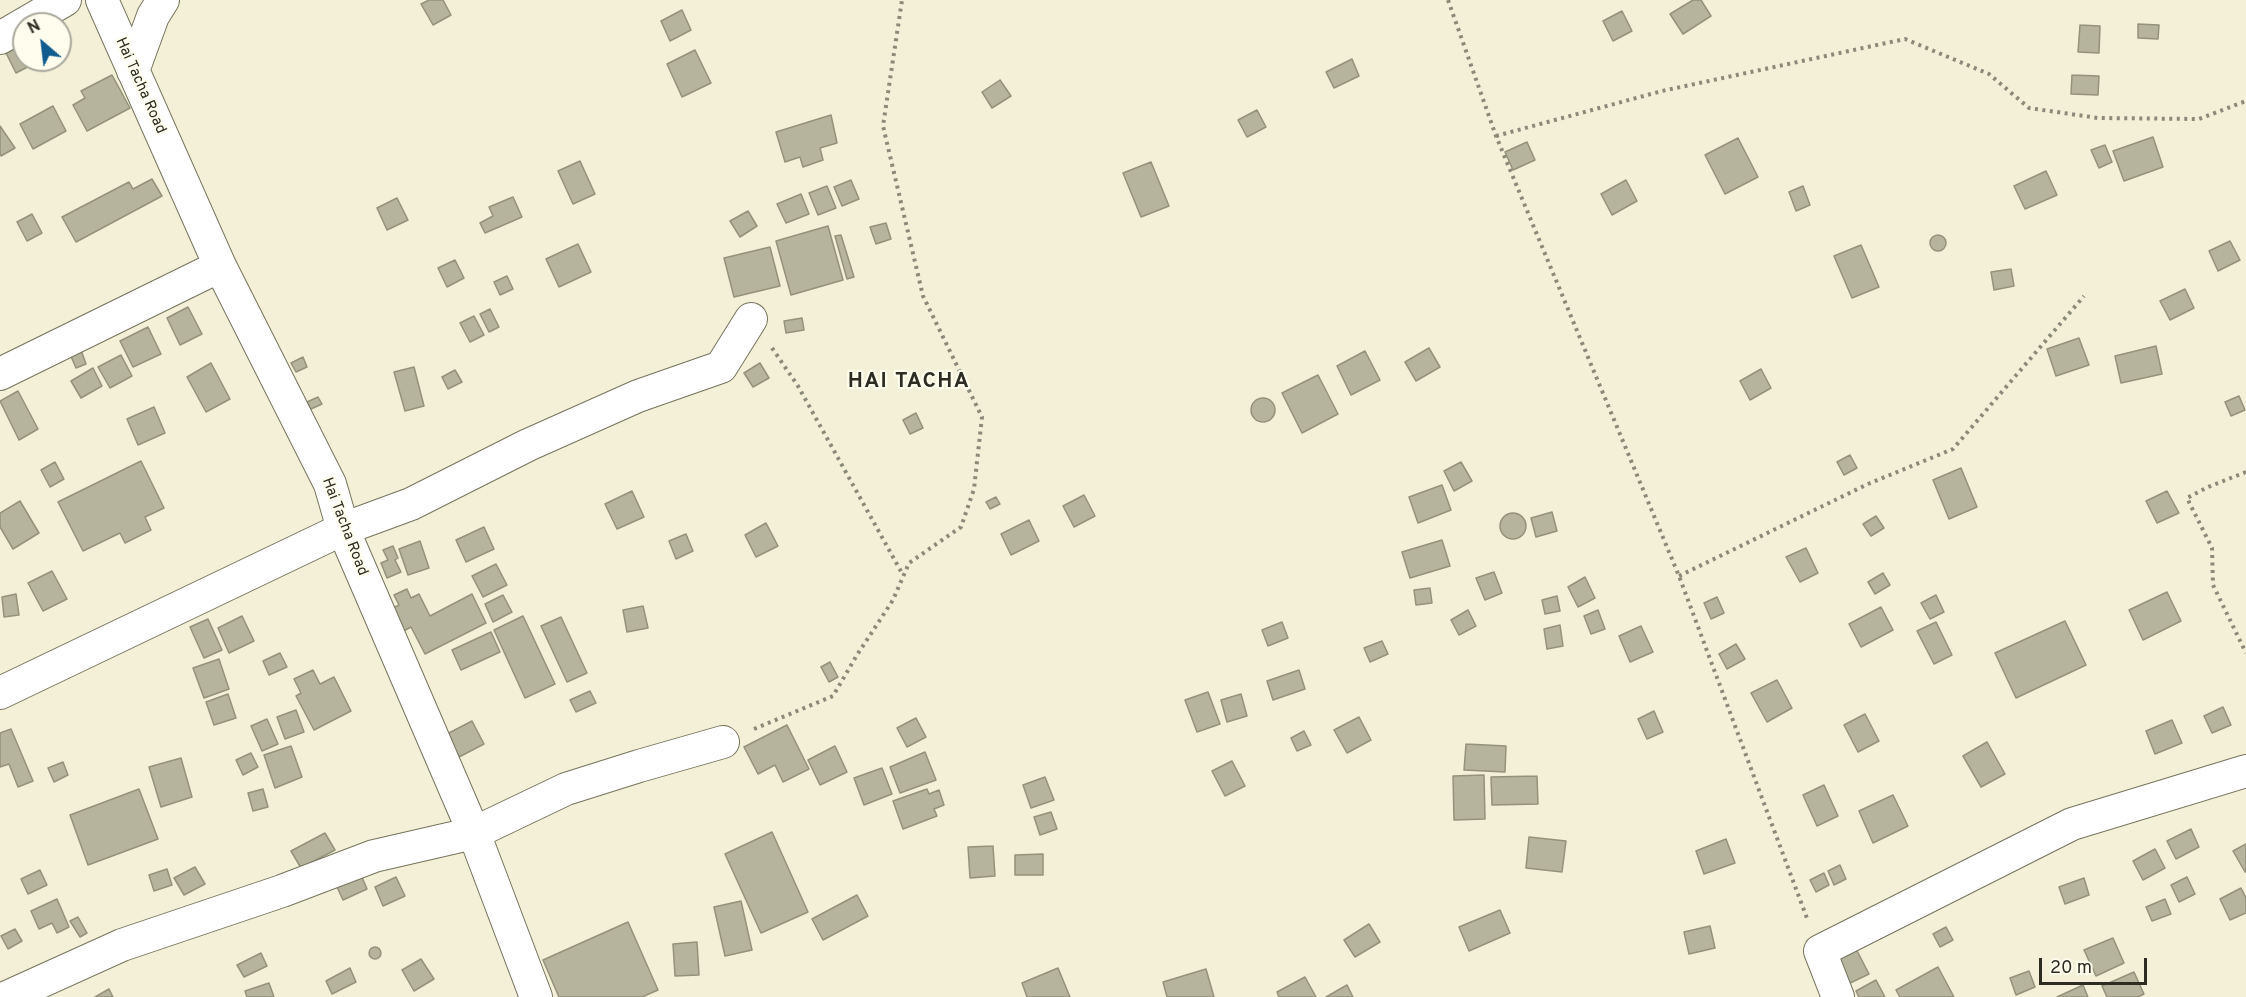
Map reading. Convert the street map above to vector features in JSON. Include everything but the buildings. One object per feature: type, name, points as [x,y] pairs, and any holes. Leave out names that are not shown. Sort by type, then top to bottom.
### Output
[{"type":"street","points":[[0,38],[65,0]]},
{"type":"street","name":"Hai Tacha Road","points":[[102,0],[220,266],[330,484],[343,529],[474,833],[536,997]]},
{"type":"street","points":[[133,71],[153,16],[163,0]]},
{"type":"street","points":[[0,374],[220,266]]},
{"type":"street","points":[[0,693],[343,529],[411,504],[528,445],[638,396],[721,367],[751,319]]},
{"type":"street","points":[[7,997],[122,945],[282,891],[374,856],[474,833],[566,789],[723,742]]},
{"type":"street","points":[[1838,997],[1820,951],[2072,824],[2246,771]]},
{"type":"path","points":[[723,742],[833,696],[893,600],[909,563],[961,527],[974,489],[982,417],[922,296],[883,126],[902,0]]},
{"type":"path","points":[[1448,0],[1496,136],[1679,576],[1820,951]]},
{"type":"path","points":[[1496,136],[1662,90],[1905,39],[1989,74],[2029,108],[2098,118],[2199,119],[2246,101]]},
{"type":"path","points":[[1679,576],[1868,484],[1953,449],[2084,296]]},
{"type":"path","points":[[751,319],[798,386],[904,576]]},
{"type":"path","points":[[2246,472],[2187,498],[2212,548],[2214,585],[2246,653]]},
{"type":"district","name":"HAI TACHA","points":[[909,383]]}]
